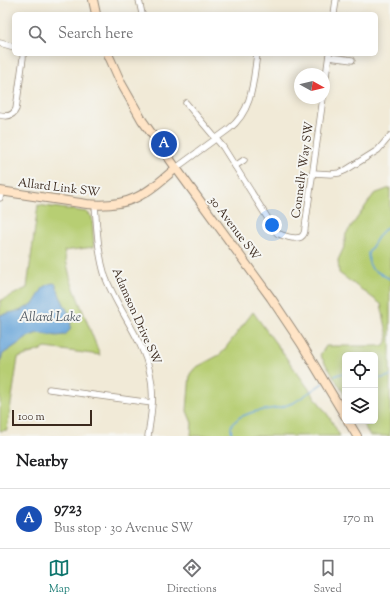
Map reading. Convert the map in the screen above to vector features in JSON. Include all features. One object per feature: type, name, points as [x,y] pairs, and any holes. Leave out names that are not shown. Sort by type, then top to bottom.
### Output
[{"type":"main road","points":[[93,0],[96,12]]},
{"type":"main road","name":"30 Avenue SW","points":[[109,56],[121,83],[142,120],[271,298],[342,411]]},
{"type":"main road","name":"Allard Link SW","points":[[0,194],[95,205],[122,203],[137,198],[148,191],[176,168]]},
{"type":"street","points":[[139,0],[142,12]]},
{"type":"street","points":[[334,12],[336,0]]},
{"type":"street","points":[[0,43],[12,46]]},
{"type":"street","points":[[0,115],[10,116],[16,109],[23,56]]},
{"type":"street","points":[[176,168],[236,124],[242,116],[246,110],[252,92],[257,56]]},
{"type":"street","points":[[327,68],[329,56],[352,60]]},
{"type":"street","name":"Connelly Way SW","points":[[186,103],[222,147],[277,233],[295,238],[301,236],[304,231],[322,104]]},
{"type":"street","points":[[313,173],[331,174],[346,170],[378,150],[390,136]]},
{"type":"street","points":[[235,166],[244,160]]},
{"type":"street","name":"Adamson Drive SW","points":[[95,205],[99,251],[103,270],[148,363],[152,382],[152,403],[148,436]]},
{"type":"street","points":[[49,389],[152,403]]},
{"type":"green space","points":[[390,188],[390,436],[370,436],[363,424],[378,424],[378,352],[342,352],[342,390],[320,355],[326,346],[384,346],[388,337],[381,304],[339,273],[338,260],[344,247],[346,234],[374,194]]},
{"type":"green space","points":[[38,205],[87,212],[92,217],[94,247],[64,251],[71,281],[100,355],[46,348],[18,358],[7,430],[0,431],[0,301],[27,288]]},
{"type":"green space","points":[[253,312],[330,418],[340,436],[191,436],[192,423],[187,411],[190,374],[195,368],[221,354]]},
{"type":"water","name":"Allard Lake","points":[[53,283],[56,284],[70,316],[70,330],[65,335],[57,336],[38,333],[27,337],[3,354],[0,362],[0,315],[22,310],[34,303],[43,288]]},
{"type":"waterway","points":[[390,224],[380,234],[368,253],[369,263],[372,269],[390,279]]},
{"type":"waterway","points":[[335,376],[342,374]]},
{"type":"waterway","points":[[378,379],[390,376]]},
{"type":"waterway","points":[[232,436],[232,424],[240,417],[253,412],[282,407],[295,402],[323,383]]},
{"type":"place","name":"9723","points":[[164,144]]}]
